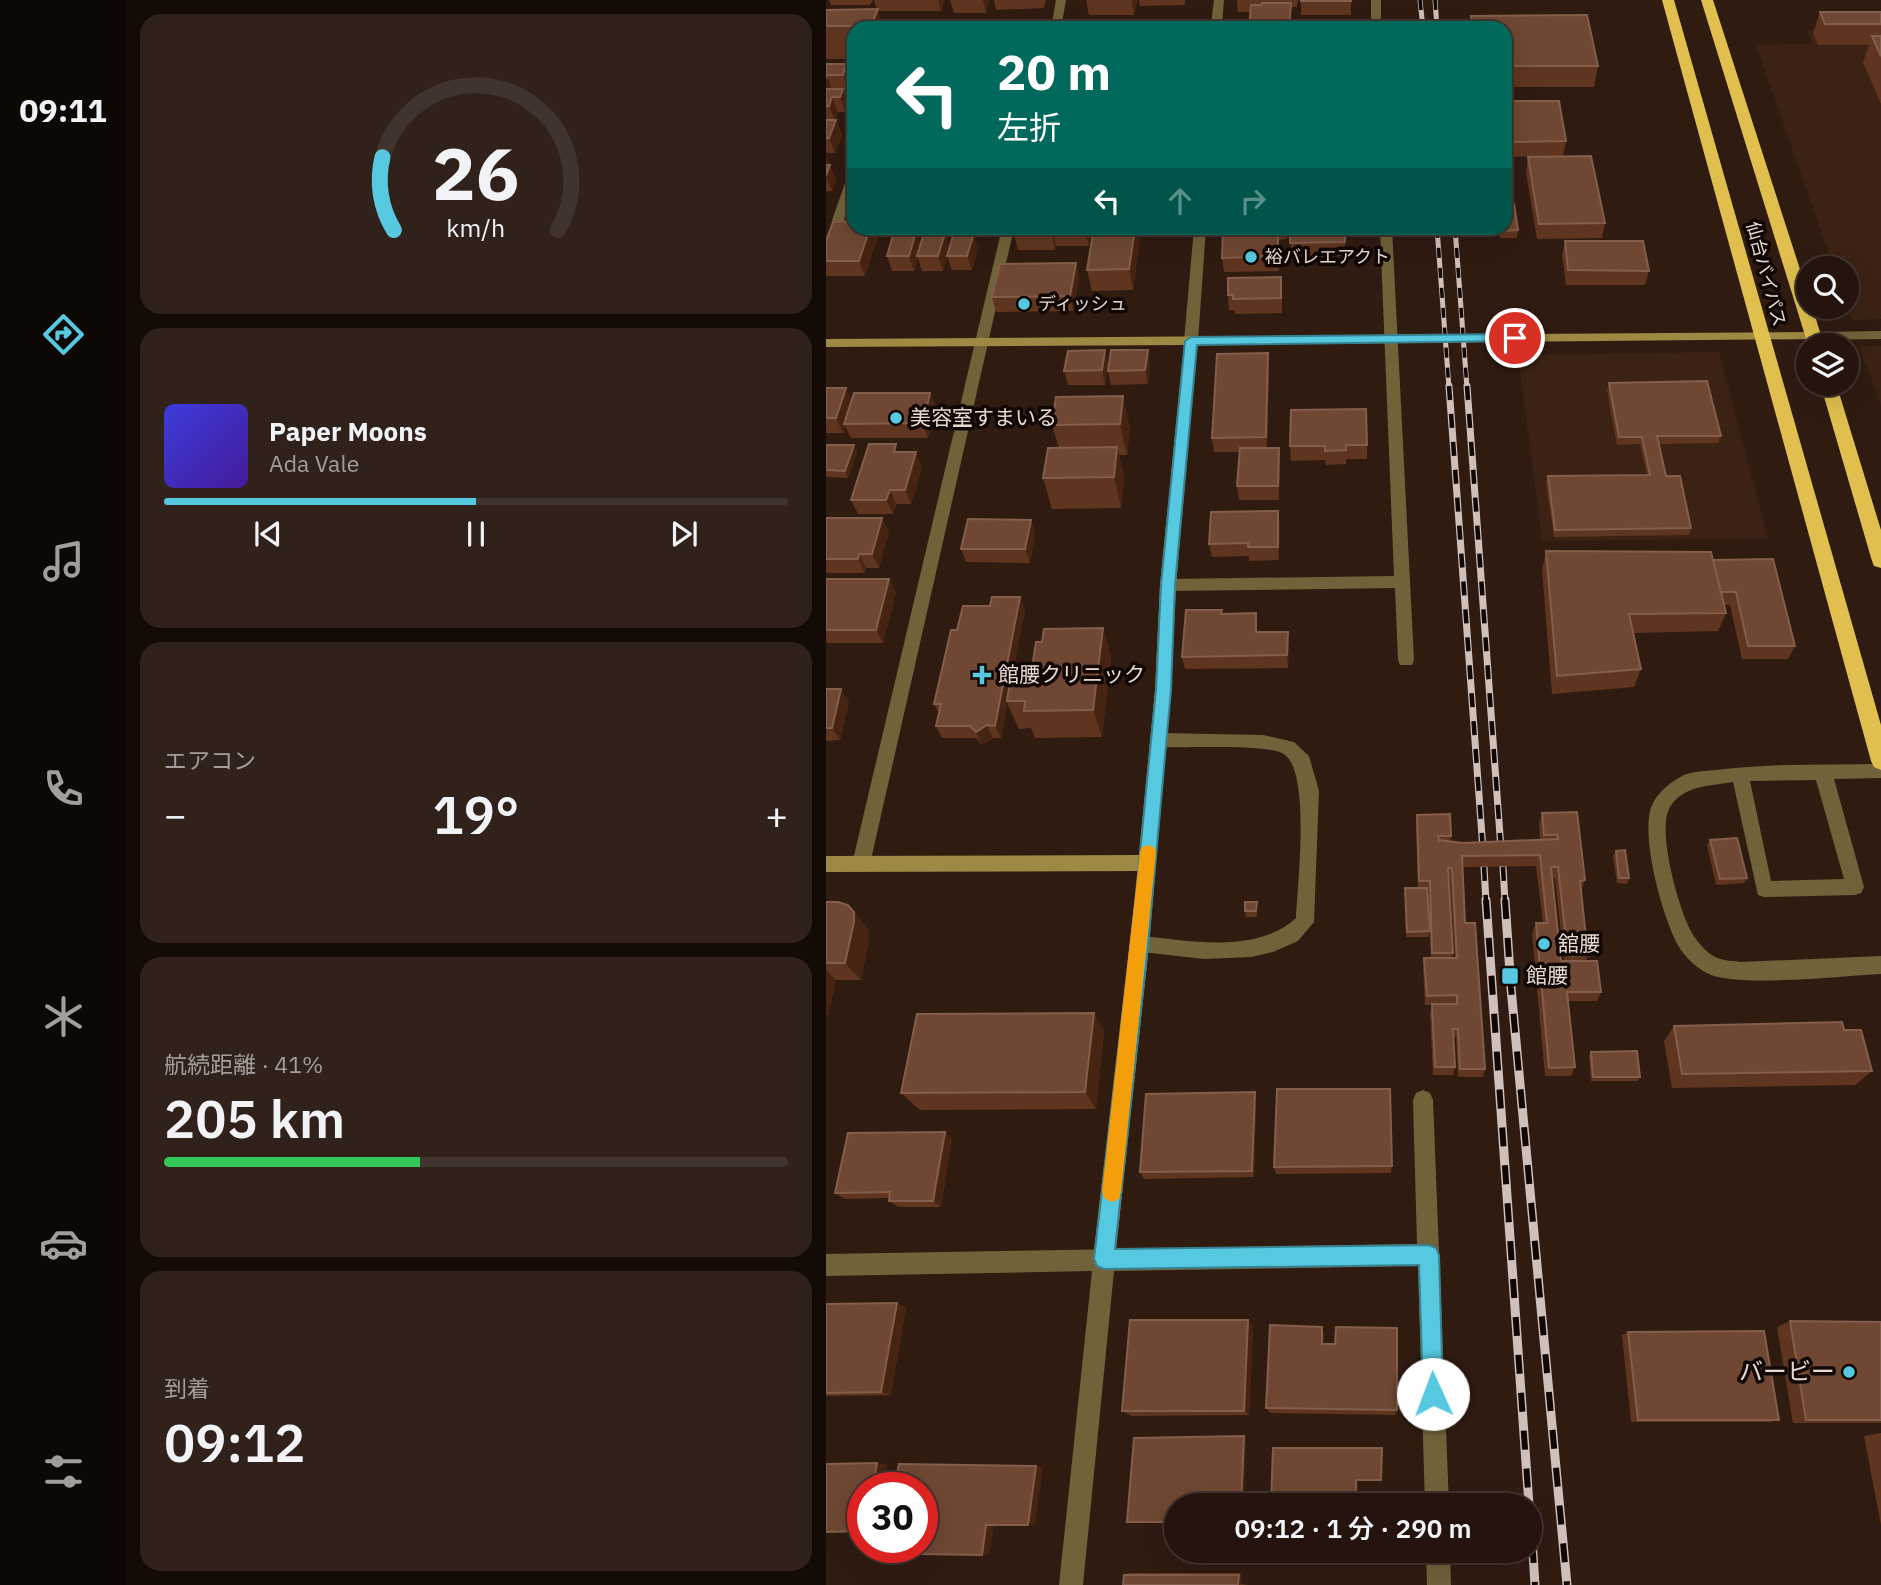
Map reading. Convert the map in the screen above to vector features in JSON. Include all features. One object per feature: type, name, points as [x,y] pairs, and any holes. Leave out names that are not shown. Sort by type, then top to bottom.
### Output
[{"type":"highway","name":"仙台バイパス","points":[[1668,0],[1881,761]]},
{"type":"highway","name":"仙台バイパス","points":[[1707,0],[1813,333]]},
{"type":"highway","points":[[1832,396],[1881,561]]},
{"type":"street","points":[[1057,21],[1061,0]]},
{"type":"street","points":[[1217,21],[1219,0]]},
{"type":"street","points":[[1376,0],[1376,21]]},
{"type":"street","points":[[832,220],[847,189]]},
{"type":"street","points":[[861,864],[1007,235]]},
{"type":"street","points":[[1072,1585],[1104,1259],[1140,945],[1168,585],[1199,235]]},
{"type":"street","points":[[1386,235],[1406,660]]},
{"type":"street","points":[[1859,337],[1881,335]]},
{"type":"street","points":[[826,343],[1796,339]]},
{"type":"street","points":[[1168,585],[1402,582]]},
{"type":"street","points":[[1140,945],[1206,950],[1264,946],[1288,937],[1304,922],[1310,791],[1303,761],[1288,747],[1263,742],[1158,740]]},
{"type":"street","points":[[1881,771],[1740,774],[1689,781],[1672,791],[1660,806],[1656,828],[1668,896],[1686,941],[1703,960],[1714,967],[1740,971],[1881,965]]},
{"type":"street","points":[[1740,774],[1764,889],[1855,887],[1823,772]]},
{"type":"street","points":[[826,864],[1147,863]]},
{"type":"street","points":[[1423,1100],[1437,1493]]},
{"type":"street","points":[[826,1265],[1429,1255]]},
{"type":"street","points":[[1438,1563],[1439,1585]]},
{"type":"shaded area","points":[[1808,30],[1881,30],[1881,319],[1852,320],[1859,319],[1859,256],[1830,256],[1756,45],[1812,44]]},
{"type":"shaded area","points":[[1859,346],[1881,346],[1881,405]]},
{"type":"shaded area","points":[[1719,352],[1768,538],[1542,541],[1518,355]]},
{"type":"building","points":[[1351,0],[1351,1],[1301,1]]},
{"type":"building","points":[[1291,3],[1290,21],[1250,21],[1251,5]]},
{"type":"building","points":[[878,9],[873,21],[847,21],[847,26],[826,26],[826,10]]},
{"type":"building","points":[[1820,12],[1881,12],[1881,24],[1825,24]]},
{"type":"building","points":[[1587,15],[1598,66],[1512,66],[1512,21],[1472,21],[1471,16]]},
{"type":"building","points":[[1872,36],[1881,36],[1881,56]]},
{"type":"building","points":[[826,64],[846,64],[843,75],[827,75],[826,78]]},
{"type":"building","points":[[826,89],[843,89],[840,97],[832,97],[829,106],[826,106]]},
{"type":"building","points":[[1512,101],[1559,101],[1566,141],[1512,142]]},
{"type":"building","points":[[826,120],[836,120],[829,138],[826,138]]},
{"type":"building","points":[[1591,156],[1605,223],[1539,224],[1528,157]]},
{"type":"building","points":[[1512,204],[1514,204],[1518,230],[1512,230]]},
{"type":"building","points":[[847,221],[847,235],[868,235],[859,261],[826,261],[826,241],[833,222]]},
{"type":"building","points":[[893,235],[915,235],[909,256],[887,256]]},
{"type":"building","points":[[923,235],[944,235],[938,256],[917,256]]},
{"type":"building","points":[[953,235],[973,235],[967,256],[947,256]]},
{"type":"building","points":[[1093,235],[1134,235],[1129,269],[1087,270]]},
{"type":"building","points":[[1223,235],[1278,235],[1278,256],[1222,258]]},
{"type":"building","points":[[1290,235],[1345,235],[1345,242],[1290,243]]},
{"type":"building","points":[[1565,241],[1643,241],[1649,271],[1568,270]]},
{"type":"building","points":[[1076,263],[1070,296],[992,297],[1000,264]]},
{"type":"building","points":[[1281,277],[1281,298],[1233,299],[1233,295],[1228,295],[1228,278]]},
{"type":"building","points":[[1105,350],[1102,370],[1064,371],[1068,351]]},
{"type":"building","points":[[1111,350],[1148,350],[1145,370],[1108,371]]},
{"type":"building","points":[[1268,353],[1266,437],[1212,438],[1217,354]]},
{"type":"building","points":[[1707,381],[1721,436],[1657,436],[1666,476],[1680,476],[1691,528],[1555,530],[1548,476],[1650,475],[1642,437],[1619,437],[1609,383]]},
{"type":"building","points":[[826,388],[846,388],[836,418],[826,418]]},
{"type":"building","points":[[854,393],[930,393],[923,423],[844,424]]},
{"type":"building","points":[[1123,396],[1120,424],[1052,425],[1056,397]]},
{"type":"building","points":[[1366,409],[1367,445],[1346,445],[1346,450],[1325,451],[1325,446],[1290,446],[1291,410]]},
{"type":"building","points":[[869,444],[896,444],[894,452],[916,452],[905,490],[890,490],[886,500],[851,500]]},
{"type":"building","points":[[826,445],[854,445],[845,471],[826,470]]},
{"type":"building","points":[[1117,447],[1114,477],[1043,478],[1048,448]]},
{"type":"building","points":[[1240,448],[1279,448],[1278,486],[1237,486]]},
{"type":"building","points":[[1278,511],[1278,547],[1248,547],[1248,543],[1209,544],[1211,512]]},
{"type":"building","points":[[826,518],[882,518],[872,554],[859,554],[858,559],[826,559]]},
{"type":"building","points":[[968,519],[1031,520],[1025,549],[961,549]]},
{"type":"building","points":[[1546,551],[1711,552],[1726,613],[1629,614],[1641,669],[1557,676]]},
{"type":"building","points":[[1773,559],[1795,646],[1748,646],[1736,592],[1721,592],[1713,560]]},
{"type":"building","points":[[826,579],[889,579],[876,630],[826,630]]},
{"type":"building","points":[[992,597],[1020,597],[995,726],[987,725],[976,732],[970,726],[936,726],[941,704],[934,704],[951,630],[957,630],[963,606],[990,606]]},
{"type":"building","points":[[1186,610],[1222,610],[1221,614],[1256,613],[1256,632],[1288,632],[1287,655],[1182,657]]},
{"type":"building","points":[[1103,628],[1093,710],[1024,711],[1025,701],[1007,701],[1011,675],[1031,675],[1036,642],[1042,642],[1044,629]]},
{"type":"building","points":[[826,689],[841,689],[832,728],[826,728]]},
{"type":"building","name":"舘腰","points":[[1577,812],[1585,880],[1580,881],[1588,956],[1568,956],[1558,867],[1551,867],[1561,961],[1597,961],[1601,992],[1567,992],[1575,1067],[1549,1068],[1536,923],[1547,923],[1540,855],[1462,856],[1465,923],[1475,923],[1485,1069],[1460,1069],[1458,1029],[1453,1029],[1455,1067],[1435,1067],[1432,1004],[1457,1004],[1457,995],[1427,996],[1424,958],[1457,958],[1452,868],[1448,868],[1453,953],[1432,953],[1430,881],[1419,881],[1417,815],[1450,814],[1451,836],[1438,836],[1439,840],[1463,843],[1558,839],[1557,835],[1544,835],[1542,813]]},
{"type":"building","points":[[1737,838],[1747,878],[1720,879],[1710,840]]},
{"type":"building","points":[[1625,850],[1629,878],[1619,878],[1616,851]]},
{"type":"building","points":[[1405,888],[1427,888],[1430,931],[1407,932]]},
{"type":"building","points":[[826,902],[848,905],[854,912],[845,963],[826,963]]},
{"type":"building","points":[[1245,902],[1257,902],[1256,911],[1245,911]]},
{"type":"building","points":[[1094,1013],[1085,1092],[901,1093],[917,1014]]},
{"type":"building","points":[[1842,1022],[1844,1030],[1861,1030],[1872,1071],[1682,1074],[1674,1026]]},
{"type":"building","points":[[1637,1051],[1640,1077],[1593,1077],[1591,1052]]},
{"type":"building","points":[[1277,1089],[1390,1089],[1392,1166],[1274,1167]]},
{"type":"building","points":[[1255,1092],[1252,1171],[1140,1172],[1146,1094]]},
{"type":"building","points":[[945,1132],[933,1201],[889,1201],[890,1192],[835,1193],[848,1133]]},
{"type":"building","points":[[897,1303],[881,1392],[826,1393],[826,1304]]},
{"type":"building","points":[[1130,1320],[1248,1320],[1244,1411],[1122,1411]]},
{"type":"building","points":[[1790,1321],[1881,1322],[1881,1420],[1806,1420]]},
{"type":"building","points":[[1270,1325],[1322,1327],[1322,1344],[1335,1344],[1336,1327],[1397,1328],[1397,1410],[1266,1408]]},
{"type":"building","points":[[1764,1331],[1779,1420],[1638,1420],[1628,1332]]},
{"type":"building","points":[[1244,1436],[1242,1493],[1164,1493],[1164,1522],[1127,1522],[1134,1438]]},
{"type":"building","points":[[1273,1448],[1382,1448],[1381,1480],[1356,1480],[1356,1493],[1271,1493]]},
{"type":"building","points":[[877,1463],[876,1472],[847,1472],[847,1531],[826,1532],[826,1464]]},
{"type":"building","points":[[899,1464],[1036,1466],[1028,1525],[986,1525],[982,1555],[938,1554],[938,1472],[897,1472]]},
{"type":"building","points":[[1124,1575],[1239,1575],[1238,1585],[1123,1585]]},
{"type":"railway","points":[[1420,0],[1422,21]]},
{"type":"railway","points":[[1435,0],[1436,21]]},
{"type":"railway","points":[[1438,235],[1449,388]]},
{"type":"railway","points":[[1456,235],[1467,388]]},
{"type":"railway","points":[[1449,386],[1483,850]]},
{"type":"railway","points":[[1467,386],[1501,849]]},
{"type":"railway","points":[[1484,867],[1486,902]]},
{"type":"railway","points":[[1503,867],[1505,902]]},
{"type":"railway","points":[[1486,900],[1528,1493]]},
{"type":"railway","points":[[1505,900],[1567,1585]]},
{"type":"railway","points":[[1534,1563],[1535,1585]]},
{"type":"slow traffic","points":[[1112,1192],[1136,986],[1148,852]]},
{"type":"place","name":"裕バレエアクト","points":[[1251,257]]},
{"type":"place","name":"ディッシュ","points":[[1024,304]]},
{"type":"place","name":"美容室すまいる","points":[[896,418]]},
{"type":"place","name":"館腰クリニック","points":[[982,675]]},
{"type":"place","name":"舘腰","points":[[1544,944]]},
{"type":"place","name":"館腰","points":[[1510,976]]},
{"type":"place","name":"バービー","points":[[1849,1372]]},
{"type":"route","points":[[1433,1394],[1429,1255],[1104,1259],[1140,945],[1163,690],[1168,585],[1191,341],[1515,338]]}]
